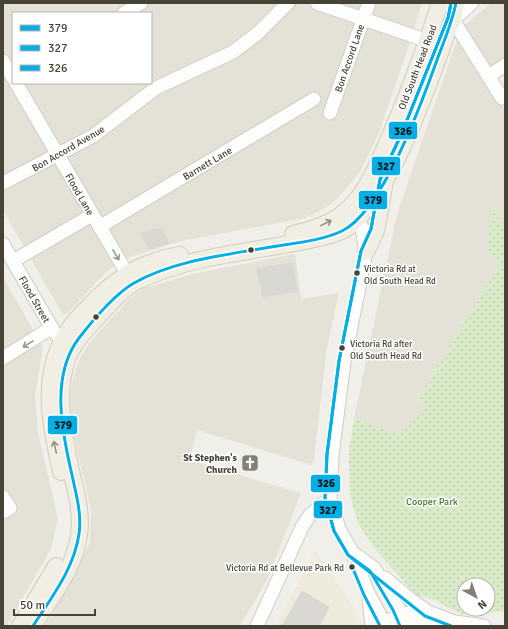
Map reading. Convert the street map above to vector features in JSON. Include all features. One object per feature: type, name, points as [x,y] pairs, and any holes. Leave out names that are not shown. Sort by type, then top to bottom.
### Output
[{"type":"main road","name":"Old South Head Road","points":[[20,626],[62,556],[69,534],[67,501],[50,420],[51,376],[67,345],[91,324],[121,292],[130,278],[205,258],[327,236],[346,228],[375,169],[428,41],[440,3]]},
{"type":"main road","name":"Old South Head Road","points":[[354,213],[378,194],[385,181],[409,130],[453,20],[456,3]]},
{"type":"main road","points":[[366,252],[376,231],[385,181]]},
{"type":"main road","name":"Old South Head Road","points":[[33,626],[68,567],[79,535],[78,501],[61,408],[67,360],[67,345]]},
{"type":"street","points":[[126,12],[141,3]]},
{"type":"street","name":"Bon Accord Avenue","points":[[3,183],[93,136],[156,88],[233,52],[258,33],[288,3]]},
{"type":"street","points":[[317,3],[428,41],[446,7],[451,3]]},
{"type":"street","name":"Bon Accord Lane","points":[[330,113],[369,3]]},
{"type":"street","points":[[472,3],[453,20],[502,98]]},
{"type":"street","points":[[3,61],[12,76]]},
{"type":"street","points":[[489,76],[505,65]]},
{"type":"street","name":"Flood Lane","points":[[17,84],[130,278]]},
{"type":"street","name":"Barnett Lane","points":[[99,227],[314,100]]},
{"type":"street","points":[[354,213],[365,237],[366,252],[344,362],[332,455],[330,498],[339,529],[352,552],[368,593],[393,623]]},
{"type":"street","points":[[13,261],[92,214]]},
{"type":"street","name":"Flood Street","points":[[3,244],[52,328],[67,345]]},
{"type":"street","points":[[3,358],[52,328]]},
{"type":"street","points":[[257,626],[302,527],[310,515],[330,498]]},
{"type":"street","points":[[352,552],[428,612],[455,622],[484,626]]},
{"type":"street","points":[[374,568],[393,623]]},
{"type":"street","points":[[393,623],[415,611],[428,612]]},
{"type":"street","points":[[393,623],[418,620],[440,626]]},
{"type":"shaded area","points":[[3,3],[422,3],[378,135],[360,172],[336,200],[323,209],[305,218],[181,241],[124,259],[106,272],[68,313],[63,315],[3,210]]},
{"type":"shaded area","points":[[491,3],[505,3],[505,58],[490,68],[464,29],[465,25]]},
{"type":"shaded area","points":[[461,39],[505,110],[505,227],[492,206],[499,265],[417,400],[429,404],[401,434],[354,418],[397,214],[457,40]]},
{"type":"shaded area","points":[[295,254],[301,299],[339,293],[327,347],[314,459],[312,465],[197,430],[189,460],[301,493],[267,580],[240,626],[45,626],[63,596],[90,542],[91,510],[72,429],[70,397],[73,379],[80,358],[91,341],[129,299],[145,288],[192,274]]},
{"type":"shaded area","points":[[3,277],[43,347],[35,397],[38,432],[58,519],[51,549],[7,626],[3,626]]},
{"type":"shaded area","points":[[315,550],[355,609],[358,626],[276,626]]},
{"type":"green space","name":"Cooper Park","points":[[492,206],[505,227],[505,611],[496,612],[496,577],[456,577],[456,611],[432,599],[416,595],[375,549],[358,524],[350,495],[349,451],[354,418],[401,434],[428,404],[417,400],[499,265],[487,250]]},
{"type":"building","points":[[161,228],[169,243],[150,249],[141,234]]},
{"type":"building","points":[[292,263],[297,291],[263,297],[257,269]]},
{"type":"building","points":[[302,591],[329,607],[319,626],[282,626]]},
{"type":"transit line","name":"327","points":[[451,3],[448,18],[401,135],[380,179],[371,229],[361,251],[339,361],[327,454],[325,498],[334,531],[348,555],[425,616],[451,626]]},
{"type":"transit line","name":"326","points":[[400,626],[393,610],[370,571],[348,555],[334,531],[325,498],[327,455],[339,361],[361,251],[371,229],[380,180],[401,135],[448,18],[451,3]]},
{"type":"transit line","name":"379","points":[[33,626],[61,583],[72,559],[79,534],[80,519],[78,504],[65,441],[61,405],[61,387],[64,369],[70,353],[79,338],[112,300],[134,283],[150,275],[201,259],[325,237],[342,231],[357,220],[372,202],[399,154],[422,102],[450,25],[456,3]]},
{"type":"transit line","name":"327","points":[[351,564],[364,595],[380,626]]},
{"type":"place","name":"Victoria Rd at Old South Head Rd","points":[[357,273]]},
{"type":"place","name":"Victoria Rd after Old South Head Rd","points":[[342,348]]},
{"type":"place","name":"St Stephen's Church","points":[[250,463]]},
{"type":"place","name":"Victoria Rd at Bellevue Park Rd","points":[[352,567]]}]
